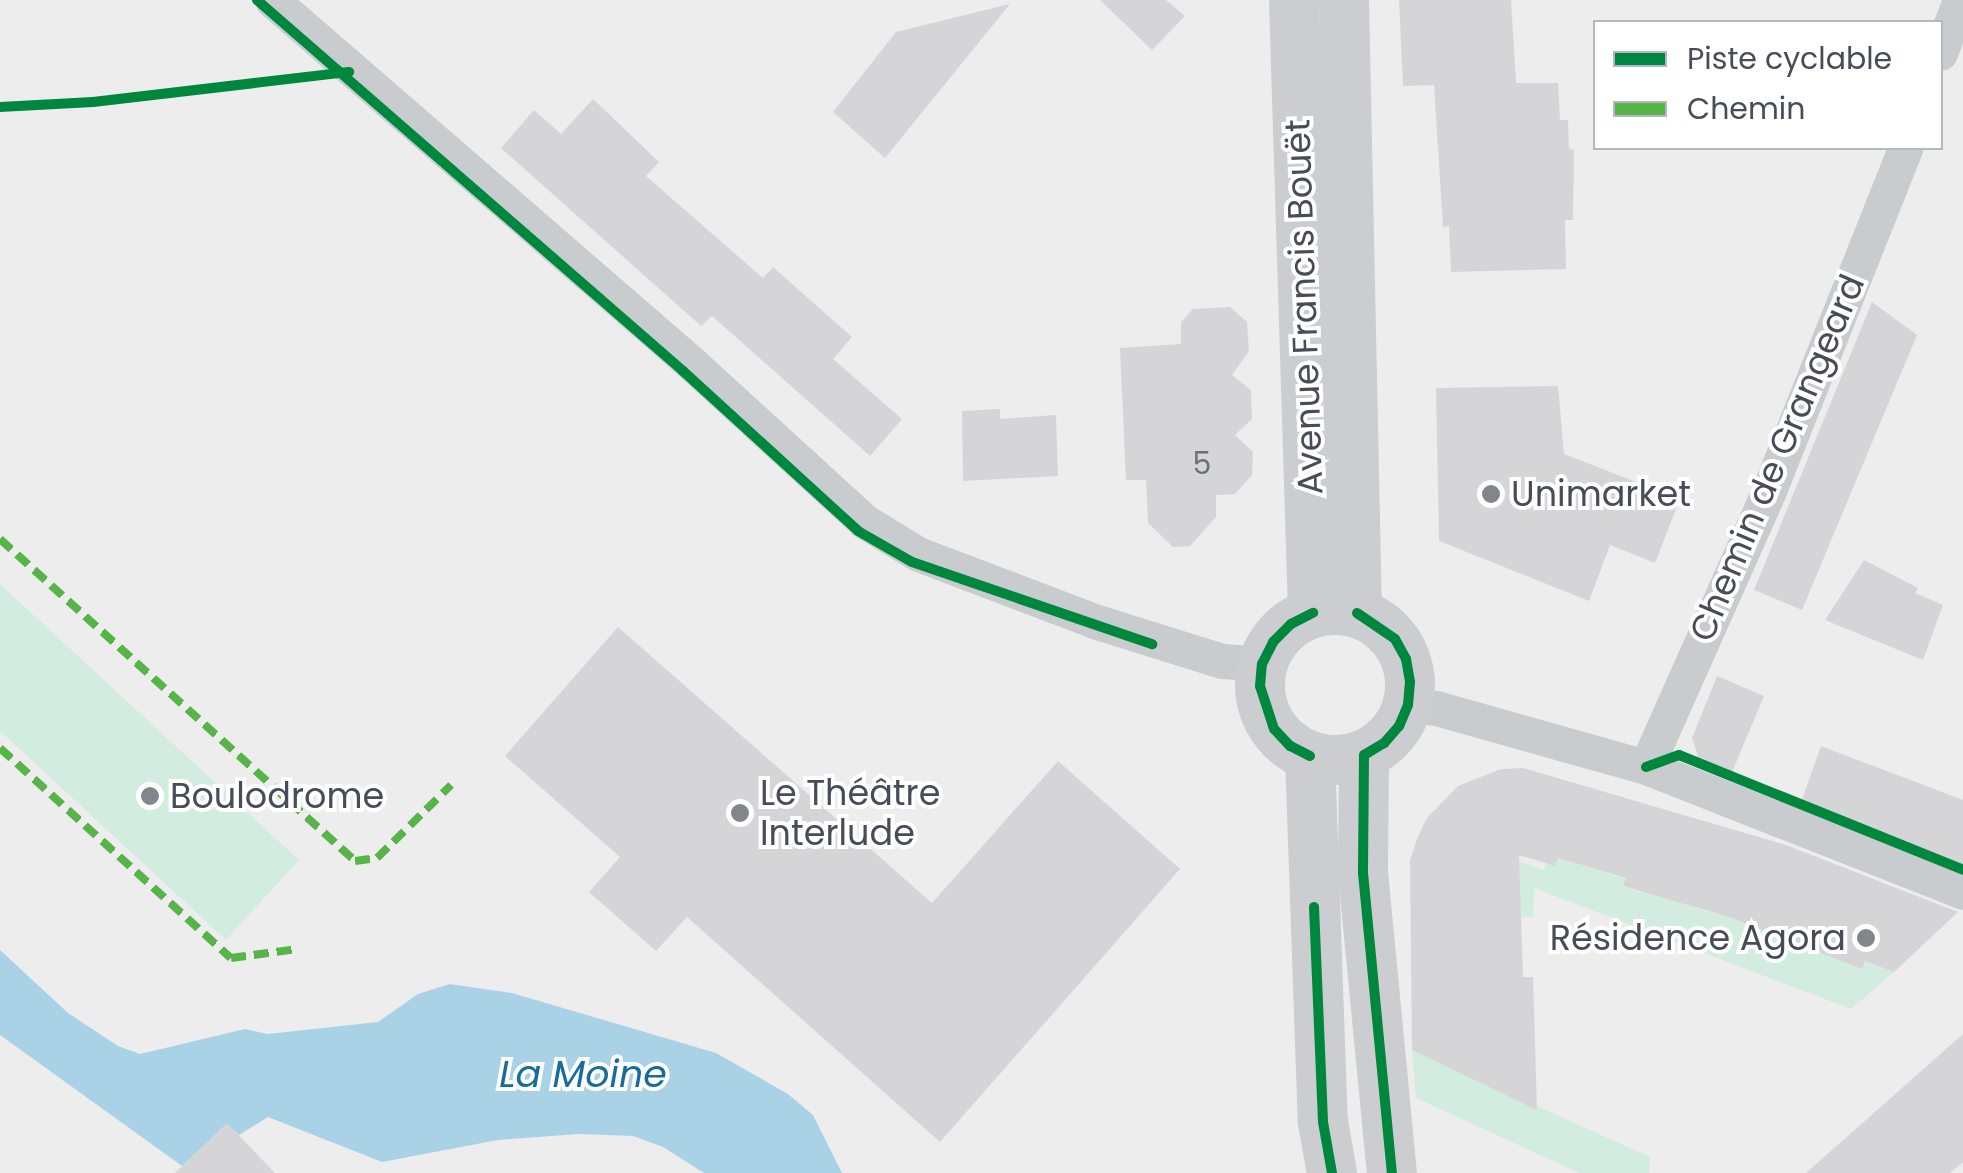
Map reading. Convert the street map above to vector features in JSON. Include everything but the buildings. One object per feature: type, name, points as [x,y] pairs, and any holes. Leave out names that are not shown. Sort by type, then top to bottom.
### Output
[{"type":"main road","name":"Avenue Francis Bouët","points":[[1294,0],[1335,613]]},
{"type":"main road","name":"Avenue Francis Bouët","points":[[1335,613],[1344,0]]},
{"type":"main road","points":[[1335,613],[1394,639],[1406,659],[1408,705],[1384,744],[1364,755],[1328,760],[1290,746],[1274,729],[1264,709],[1262,664],[1282,633],[1335,613]]},
{"type":"main road","points":[[1364,755],[1364,874],[1392,1173]]},
{"type":"main road","points":[[1310,756],[1323,1122],[1332,1173]]},
{"type":"street","points":[[272,0],[690,362],[864,522],[918,554],[1094,621],[1222,661],[1262,664]]},
{"type":"street","points":[[1943,45],[1960,0]]},
{"type":"street","name":"Chemin de Grangeard","points":[[1646,767],[1770,488],[1904,150]]},
{"type":"street","points":[[1408,705],[1436,708],[1646,767],[1963,892]]},
{"type":"green space","name":"Boulodrome","points":[[0,584],[299,860],[226,940],[0,731]]},
{"type":"green space","points":[[1509,858],[1544,870],[1547,863],[1558,858],[1626,879],[1624,887],[1644,893],[1647,885],[1697,901],[1696,908],[1715,914],[1718,907],[1789,941],[1792,933],[1862,968],[1865,961],[1894,972],[1851,1009],[1534,888],[1533,917],[1509,917]]},
{"type":"green space","points":[[1412,1050],[1650,1157],[1649,1173],[1579,1173],[1416,1098]]},
{"type":"water","name":"La Moine","points":[[0,950],[68,1013],[118,1046],[140,1054],[245,1029],[268,1034],[378,1022],[418,994],[450,984],[512,993],[716,1053],[788,1094],[813,1115],[842,1173],[704,1173],[663,1147],[633,1136],[578,1134],[498,1140],[382,1162],[268,1117],[239,1135],[227,1124],[182,1166],[0,1035]]},
{"type":"marked path","points":[[0,539],[355,861],[377,858],[451,785]]},
{"type":"marked path","points":[[0,748],[231,958],[298,949]]},
{"type":"cycle path","points":[[257,0],[683,371],[858,531],[912,562],[1152,644]]},
{"type":"cycle path","points":[[0,107],[93,102],[349,72]]},
{"type":"cycle path","points":[[1310,756],[1290,746],[1274,729],[1260,686],[1262,664],[1273,642],[1291,624],[1313,613]]},
{"type":"cycle path","points":[[1357,613],[1395,639],[1406,659],[1410,682],[1408,705],[1399,726],[1384,743],[1364,755],[1363,873],[1392,1173]]},
{"type":"cycle path","points":[[1646,767],[1679,755],[1963,870]]},
{"type":"cycle path","points":[[1314,907],[1323,1122],[1332,1173]]},
{"type":"place","name":"Unimarket","points":[[1491,494]]},
{"type":"place","name":"Boulodrome","points":[[150,796]]},
{"type":"place","name":"Le Théâtre Interlude","points":[[740,813]]},
{"type":"place","name":"Résidence Agora","points":[[1866,938]]}]
